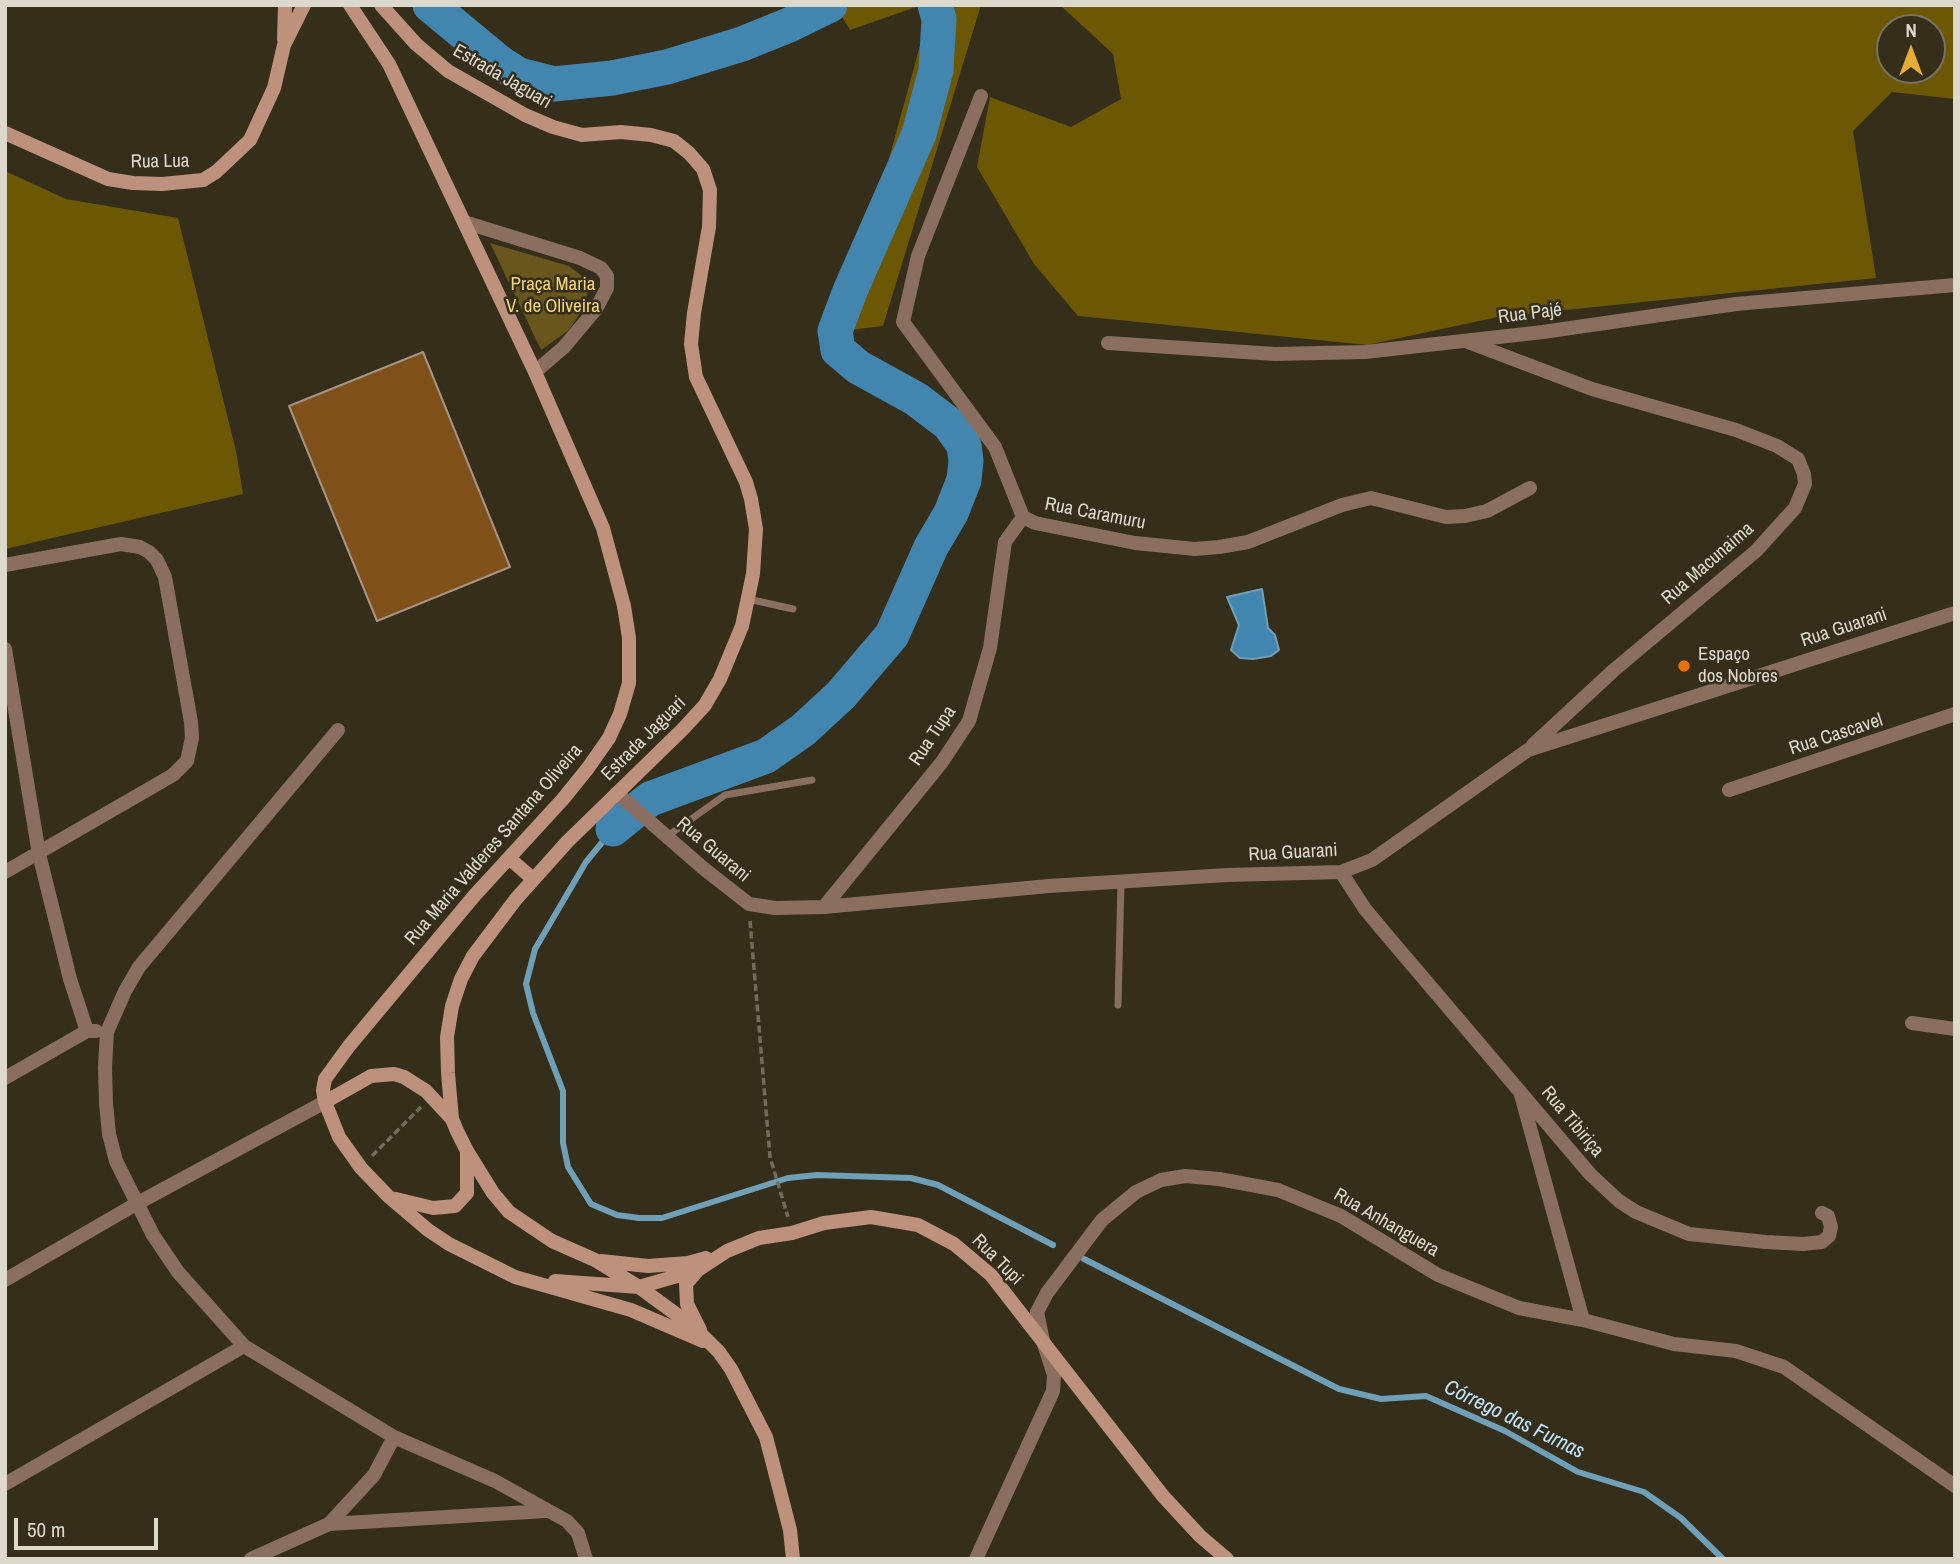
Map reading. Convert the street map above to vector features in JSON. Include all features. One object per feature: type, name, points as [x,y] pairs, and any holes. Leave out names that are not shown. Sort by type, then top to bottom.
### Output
[{"type":"main road","name":"Rua Lua","points":[[5,133],[108,179],[162,184],[203,180],[216,172],[250,140],[274,88],[284,45],[285,5]]},
{"type":"main road","name":"Rua Lua","points":[[284,45],[304,5]]},
{"type":"main road","name":"Rua Maria Valderes Santana Oliveira","points":[[325,1102],[323,1090],[329,1071],[465,907],[563,799],[602,748],[620,714],[629,683],[629,638],[624,606],[603,528],[535,372],[389,64],[351,5]]},
{"type":"main road","name":"Estrada Jaguari","points":[[381,5],[416,44],[448,71],[525,115],[552,127],[582,135],[621,132],[674,141],[703,169],[710,190],[709,227],[694,313],[692,359],[696,377],[746,482],[751,499],[755,529],[753,574],[738,637],[720,680],[705,705],[567,842],[534,879],[473,957],[461,979],[452,1006],[447,1052],[452,1119],[467,1151],[493,1193],[509,1212],[552,1241],[595,1261],[639,1287],[706,1339]]},
{"type":"main road","points":[[509,858],[534,879]]},
{"type":"main road","points":[[452,1119],[431,1097],[404,1077],[382,1074],[360,1081],[325,1102],[339,1137],[361,1168],[388,1196],[449,1244],[515,1277],[631,1310],[706,1339]]},
{"type":"main road","points":[[388,1196],[433,1208],[455,1206],[467,1193],[467,1151]]},
{"type":"main road","name":"Rua Tupi","points":[[639,1287],[698,1270],[727,1251],[759,1238],[792,1233],[824,1223],[871,1217],[918,1225],[954,1244],[991,1275],[1163,1496],[1200,1536],[1227,1559]]},
{"type":"main road","points":[[595,1261],[648,1266],[688,1263],[727,1251]]},
{"type":"main road","points":[[698,1270],[686,1284],[687,1304],[706,1339],[731,1370],[766,1437],[785,1507],[793,1559]]},
{"type":"main road","points":[[515,1277],[639,1287]]},
{"type":"street","name":"Rua Caramuru","points":[[981,96],[918,256],[903,322],[995,447],[1023,517],[1035,523],[1135,543],[1195,549],[1248,542],[1342,505],[1371,498],[1446,517],[1465,516],[1486,512],[1530,488]]},
{"type":"street","points":[[464,222],[580,258],[601,268],[607,276],[607,288],[596,309],[564,347],[535,372]]},
{"type":"street","name":"Rua Pajé","points":[[1108,343],[1275,354],[1324,354],[1543,332],[1736,304],[1955,285]]},
{"type":"street","name":"Rua Macunaima","points":[[1463,341],[1592,389],[1736,430],[1777,446],[1798,460],[1804,474],[1805,484],[1795,508],[1756,551],[1614,670],[1528,750]]},
{"type":"street","name":"Rua Tupa","points":[[824,907],[942,762],[969,721],[989,648],[1005,542],[1023,517]]},
{"type":"street","points":[[5,565],[121,544],[140,547],[149,552],[157,560],[165,577],[192,738],[187,761],[173,775],[5,872]]},
{"type":"street","name":"Rua Guarani","points":[[617,793],[749,905],[775,908],[824,907],[1121,882],[1341,872],[1371,860],[1528,750],[1955,613]]},
{"type":"street","points":[[5,649],[38,854],[70,979],[88,1031]]},
{"type":"street","name":"Rua Cascavel","points":[[1729,790],[1955,714]]},
{"type":"street","points":[[338,730],[139,967],[107,1032],[106,1103],[109,1134],[116,1161],[153,1235],[178,1272],[244,1346],[394,1437],[495,1481],[575,1527],[586,1559]]},
{"type":"street","name":"Rua Tibiriça","points":[[1341,872],[1365,909],[1590,1174],[1619,1201],[1636,1212],[1689,1234],[1813,1244],[1822,1242],[1829,1236],[1831,1227],[1828,1216],[1822,1213]]},
{"type":"street","points":[[1912,1023],[1955,1028]]},
{"type":"street","points":[[5,1078],[88,1031],[107,1032]]},
{"type":"street","points":[[1520,1090],[1583,1320]]},
{"type":"street","points":[[5,1280],[136,1204],[325,1102]]},
{"type":"street","name":"Rua Anhanguera","points":[[976,1559],[1053,1391],[1054,1375],[1037,1312],[1046,1293],[1102,1220],[1136,1192],[1161,1180],[1185,1177],[1219,1179],[1278,1190],[1341,1216],[1438,1275],[1519,1308],[1583,1320],[1674,1344],[1736,1351],[1784,1367],[1955,1486]]},
{"type":"street","points":[[5,1484],[244,1346]]},
{"type":"street","points":[[329,1524],[374,1475],[394,1437]]},
{"type":"street","points":[[251,1559],[329,1524],[548,1511]]},
{"type":"lane","points":[[748,599],[793,609]]},
{"type":"lane","points":[[666,837],[725,795],[812,780]]},
{"type":"lane","points":[[1118,1005],[1121,882]]},
{"type":"path","points":[[749,905],[770,1157],[792,1233]]},
{"type":"path","points":[[361,1168],[431,1097]]},
{"type":"green space","name":"Praça Maria V. de Oliveira","points":[[490,243],[569,266],[590,282],[584,307],[569,330],[541,350]]},
{"type":"shaded area","points":[[835,5],[922,5],[850,30]]},
{"type":"shaded area","points":[[931,5],[981,5],[883,326],[850,330],[849,305]]},
{"type":"shaded area","points":[[1060,5],[1955,5],[1955,99],[1892,92],[1853,131],[1876,278],[1498,317],[1367,345],[1078,316],[1034,264],[977,167],[990,97],[1071,127],[1121,99],[1113,54]]},
{"type":"shaded area","points":[[5,171],[66,199],[178,218],[236,451],[243,494],[5,549]]},
{"type":"water","points":[[1262,589],[1268,628],[1275,635],[1279,650],[1271,656],[1240,658],[1231,650],[1239,625],[1227,597]]},
{"type":"building","points":[[423,352],[510,567],[377,621],[289,406]]},
{"type":"waterway","points":[[430,5],[500,63],[519,75],[554,84],[612,78],[667,67],[742,44],[830,5]]},
{"type":"waterway","points":[[613,829],[650,799],[766,756],[803,730],[841,695],[892,635],[931,547],[951,513],[964,480],[964,445],[949,424],[916,399],[858,367],[838,350],[835,331],[919,134],[936,70],[939,19],[935,5]]},
{"type":"waterway","name":"Córrego das Furnas","points":[[613,829],[586,862],[535,949],[526,984],[533,1013],[563,1091],[563,1143],[568,1167],[591,1204],[617,1215],[662,1218],[788,1178],[817,1175],[911,1178],[938,1185],[1053,1245]]},
{"type":"waterway","name":"Córrego das Furnas","points":[[1084,1259],[1339,1389],[1381,1399],[1426,1396],[1505,1431],[1578,1472],[1644,1492],[1681,1518],[1723,1559]]},
{"type":"place","name":"Espaço dos Nobres","points":[[1684,666]]}]
